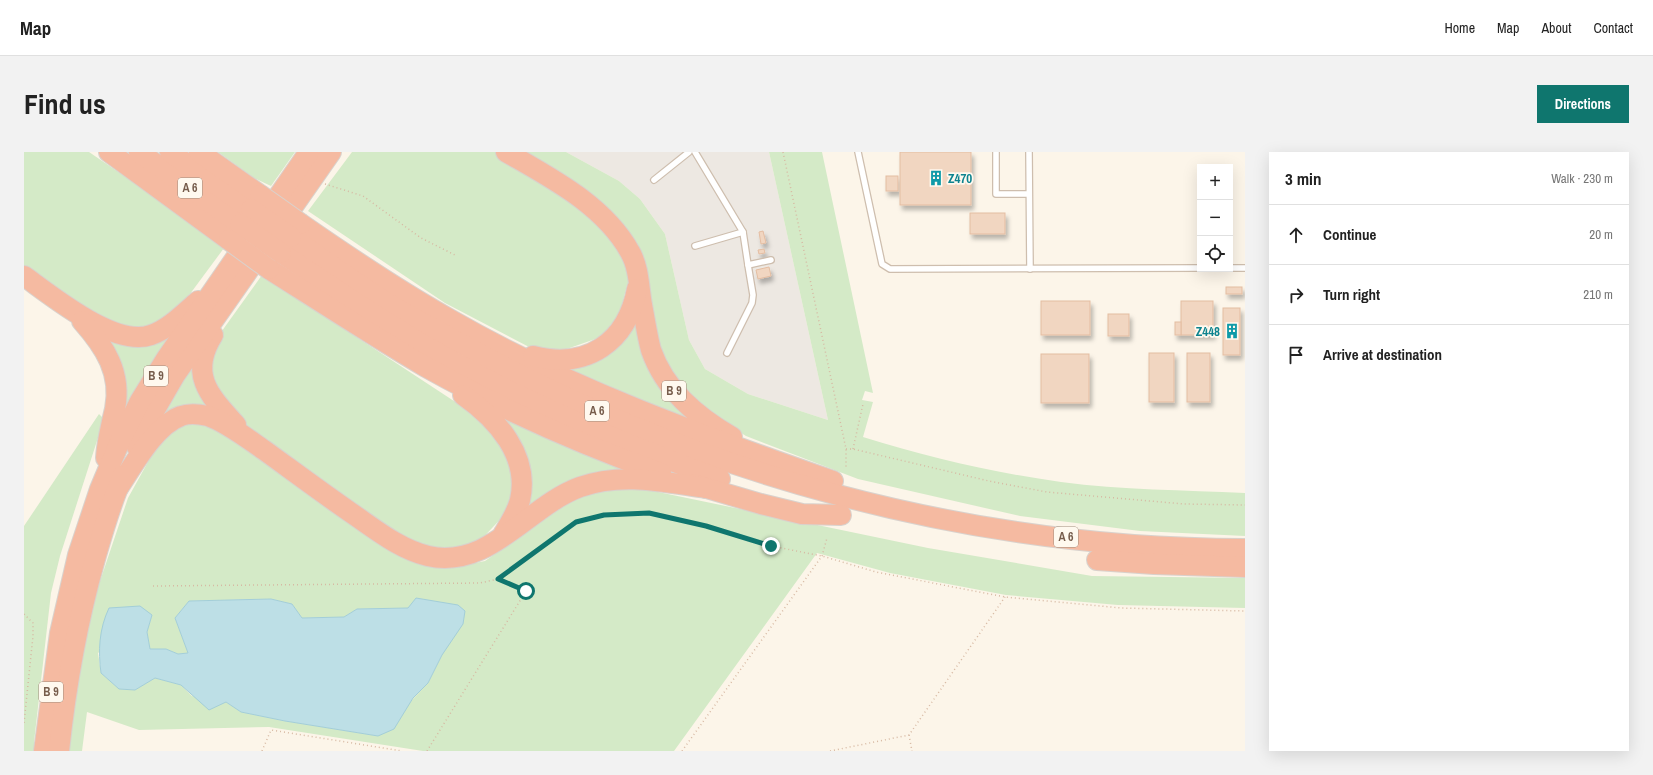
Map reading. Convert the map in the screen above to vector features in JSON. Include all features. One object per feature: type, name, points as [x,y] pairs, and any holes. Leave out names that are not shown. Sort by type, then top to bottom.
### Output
[{"type":"highway","points":[[109,152],[269,269],[427,367],[583,444],[706,488]]},
{"type":"highway","name":"A 6","points":[[139,152],[250,209]]},
{"type":"highway","name":"A 6","points":[[170,152],[291,238],[381,299],[520,376],[674,443],[776,478],[860,501],[933,516],[1013,530],[1087,540],[1200,549],[1245,549]]},
{"type":"highway","points":[[199,152],[250,209],[291,238],[393,286],[501,347],[643,412],[768,458],[862,490],[908,503],[933,516]]},
{"type":"highway","name":"B 9","points":[[59,751],[64,701],[75,634],[103,528],[121,439],[140,401],[166,359],[309,152]]},
{"type":"highway","name":"B 9","points":[[44,751],[60,632],[78,555],[111,483],[168,388],[225,303],[331,152]]},
{"type":"highway","points":[[501,347],[539,357],[559,359],[578,358],[589,354],[606,345],[625,324],[634,304],[638,283],[636,266],[631,252],[608,222],[561,185],[506,152]]},
{"type":"highway","name":"A 6","points":[[291,238],[377,317],[470,370],[616,440],[692,469],[772,496],[841,515],[802,514],[706,488]]},
{"type":"highway","points":[[24,276],[76,313],[124,336],[143,338],[162,330],[219,282]]},
{"type":"highway","name":"B 9","points":[[638,283],[651,350],[663,375],[676,393],[693,412],[713,426],[768,458]]},
{"type":"highway","name":"B 9","points":[[225,303],[213,335],[206,346],[202,374],[206,388],[210,395],[251,441]]},
{"type":"highway","name":"B 9","points":[[76,313],[106,351],[116,377],[116,396],[107,442],[111,483]]},
{"type":"highway","points":[[427,367],[484,413],[506,437],[516,454],[522,481],[520,501],[513,519],[501,537]]},
{"type":"highway","points":[[111,483],[168,423],[182,416],[199,414],[208,416],[251,441],[376,530],[404,547],[417,553],[454,558],[482,550],[555,499],[580,487],[596,482],[634,478],[706,488]]},
{"type":"highway","points":[[1097,560],[1154,564],[1245,567]]},
{"type":"lane","points":[[654,180],[689,152]]},
{"type":"lane","points":[[696,152],[743,232],[753,294],[752,303],[727,354]]},
{"type":"lane","points":[[858,152],[882,264],[890,269],[1197,268]]},
{"type":"lane","points":[[996,152],[996,194],[1029,194]]},
{"type":"lane","points":[[1029,152],[1030,269]]},
{"type":"lane","points":[[695,246],[743,232]]},
{"type":"lane","points":[[748,265],[771,260]]},
{"type":"lane","points":[[1233,268],[1245,268]]},
{"type":"path","points":[[783,152],[846,449],[846,469]]},
{"type":"path","points":[[313,178],[329,186],[363,196],[421,238],[457,256]]},
{"type":"path","points":[[853,448],[863,404]]},
{"type":"path","points":[[846,449],[853,448],[989,481],[1046,492],[1184,504],[1245,505]]},
{"type":"path","points":[[153,586],[480,583],[498,579],[576,522],[604,515],[649,513],[706,526],[771,546],[822,556],[876,572],[1005,598],[1121,608],[1245,611]]},
{"type":"path","points":[[682,751],[822,556],[827,538]]},
{"type":"path","points":[[427,751],[526,591],[498,579]]},
{"type":"path","points":[[830,751],[909,735],[1005,598]]},
{"type":"path","points":[[24,614],[33,623],[24,723]]},
{"type":"path","points":[[262,751],[271,730],[402,751]]},
{"type":"path","points":[[909,735],[912,751]]},
{"type":"shaded area","points":[[566,152],[769,152],[828,420],[748,394],[705,369],[689,340],[665,234],[640,199],[619,181]]},
{"type":"green space","points":[[24,152],[89,152],[212,236],[224,248],[187,298],[169,319],[127,333],[24,269]]},
{"type":"green space","points":[[218,152],[295,152],[271,186],[254,178]]},
{"type":"green space","points":[[352,152],[566,152],[619,181],[640,199],[665,234],[689,340],[705,369],[748,394],[828,420],[769,152],[822,152],[873,393],[865,391],[862,400],[873,402],[863,437],[961,464],[1061,482],[1130,488],[1245,493],[1245,536],[1140,531],[1020,516],[858,479],[746,436],[711,414],[680,388],[667,366],[656,338],[649,286],[627,285],[620,313],[601,337],[561,351],[531,348],[445,303],[308,211]]},
{"type":"green space","points":[[262,275],[460,405],[498,438],[515,478],[507,512],[479,542],[448,549],[417,544],[385,528],[259,437],[226,407],[212,390],[209,349]]},
{"type":"green space","points":[[634,315],[699,426],[566,370]]},
{"type":"green space","points":[[103,336],[170,337],[124,411]]},
{"type":"green space","points":[[192,366],[216,410],[168,418],[163,414]]},
{"type":"green space","points":[[497,413],[634,472],[527,514]]},
{"type":"green space","points":[[99,414],[104,419],[60,556],[51,593],[34,742],[36,743],[36,751],[24,751],[24,526]]},
{"type":"green space","points":[[193,423],[215,429],[403,557],[450,568],[485,561],[578,496],[634,487],[928,548],[1092,576],[1245,578],[1245,608],[1118,605],[1006,595],[890,573],[817,553],[674,751],[423,751],[269,727],[139,730],[87,712],[82,751],[69,751],[74,681],[97,590],[128,498],[164,433]],"holes":[[[271,599],[292,604],[302,618],[344,617],[357,609],[408,608],[442,655],[428,683],[378,736],[285,721],[241,712],[226,702],[192,696],[181,685],[155,678],[135,690],[119,689],[101,673],[98,653],[152,615],[147,632],[150,649],[166,649],[178,654],[188,653],[175,618],[189,601]]]},
{"type":"water","points":[[416,598],[458,605],[465,611],[463,624],[442,655],[428,683],[413,698],[394,729],[378,736],[285,721],[241,712],[226,702],[209,710],[181,685],[155,678],[135,690],[119,689],[101,673],[100,640],[103,624],[109,608],[140,606],[152,615],[147,632],[150,649],[166,649],[178,654],[188,653],[175,618],[189,601],[271,599],[292,604],[302,618],[344,617],[357,609],[408,608]]},
{"type":"building","name":"Z470","points":[[900,152],[971,152],[971,205],[900,205]]},
{"type":"building","points":[[886,176],[898,176],[898,191],[886,191]]},
{"type":"building","points":[[970,213],[1005,213],[1005,234],[970,234]]},
{"type":"building","points":[[763,231],[766,243],[761,244],[759,232]]},
{"type":"building","points":[[764,249],[765,253],[759,254],[758,250]]},
{"type":"building","points":[[769,267],[771,276],[758,279],[756,270]]},
{"type":"building","points":[[1226,287],[1242,287],[1242,294],[1226,294]]},
{"type":"building","points":[[1041,301],[1090,301],[1090,335],[1041,335]]},
{"type":"building","points":[[1181,301],[1213,301],[1213,335],[1181,335]]},
{"type":"building","name":"Z448","points":[[1223,308],[1240,308],[1240,355],[1223,355]]},
{"type":"building","points":[[1108,314],[1129,314],[1129,336],[1108,336]]},
{"type":"building","points":[[1175,322],[1181,322],[1181,335],[1175,335]]},
{"type":"building","points":[[1149,353],[1174,353],[1174,402],[1149,402]]},
{"type":"building","points":[[1187,353],[1210,353],[1210,402],[1187,402]]},
{"type":"building","points":[[1041,354],[1089,354],[1089,403],[1041,403]]},
{"type":"place","name":"Z470","points":[[936,178]]},
{"type":"place","name":"Z448","points":[[1232,331]]},
{"type":"route","points":[[526,591],[498,579],[576,522],[604,515],[621,513],[649,513],[706,526],[771,546]]}]
